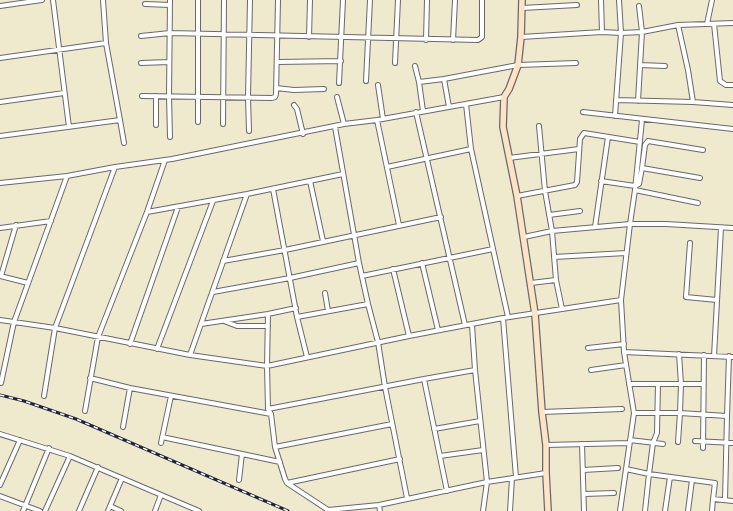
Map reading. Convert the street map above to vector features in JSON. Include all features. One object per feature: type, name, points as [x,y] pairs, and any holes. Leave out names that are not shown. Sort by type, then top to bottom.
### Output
[{"type":"street","points":[[0,6],[42,0]]},
{"type":"street","points":[[53,0],[69,127]]},
{"type":"street","points":[[103,0],[106,43],[124,143]]},
{"type":"street","points":[[198,0],[198,122]]},
{"type":"street","points":[[223,124],[224,0]]},
{"type":"street","points":[[249,131],[248,97],[250,0]]},
{"type":"street","points":[[142,96],[275,97],[278,0]]},
{"type":"street","points":[[308,37],[310,0]]},
{"type":"street","points":[[339,83],[343,0]]},
{"type":"street","points":[[366,81],[370,0]]},
{"type":"street","points":[[395,63],[398,0]]},
{"type":"street","points":[[426,40],[427,0]]},
{"type":"street","points":[[453,40],[455,0]]},
{"type":"street","points":[[141,36],[198,34],[478,40],[482,37],[482,0]]},
{"type":"street","points":[[522,0],[521,37],[518,65],[504,97],[503,127],[517,196],[535,314],[542,412],[546,445],[548,511]]},
{"type":"street","points":[[601,0],[602,32]]},
{"type":"street","points":[[615,116],[621,33],[619,0]]},
{"type":"street","points":[[707,24],[712,0]]},
{"type":"street","points":[[144,4],[170,2],[170,137]]},
{"type":"street","points":[[522,8],[577,5]]},
{"type":"street","points":[[638,101],[642,32],[639,6]]},
{"type":"street","points":[[521,37],[602,32],[642,32],[678,25],[733,23]]},
{"type":"street","points":[[714,24],[720,81],[726,85],[733,85]]},
{"type":"street","points":[[678,25],[688,70],[693,102]]},
{"type":"street","points":[[0,58],[106,43]]},
{"type":"street","points":[[277,62],[341,61]]},
{"type":"street","points":[[141,63],[169,62]]},
{"type":"street","points":[[419,82],[444,79],[518,65],[576,63]]},
{"type":"street","points":[[640,65],[665,66]]},
{"type":"street","points":[[415,66],[423,111]]},
{"type":"street","points":[[444,79],[449,107]]},
{"type":"street","points":[[378,85],[383,119]]},
{"type":"street","points":[[276,88],[294,90],[324,89]]},
{"type":"street","points":[[0,102],[64,93]]},
{"type":"street","points":[[156,96],[156,125]]},
{"type":"street","points":[[337,97],[344,124]]},
{"type":"street","points":[[0,183],[67,176],[165,160],[303,134],[344,124],[383,119],[504,97]]},
{"type":"street","points":[[616,100],[693,102],[733,105]]},
{"type":"street","points":[[466,104],[472,149],[493,249],[505,318],[514,478],[510,511]]},
{"type":"street","points":[[294,105],[297,109],[303,134]]},
{"type":"street","points":[[416,112],[465,325]]},
{"type":"street","points":[[583,112],[642,120],[733,129]]},
{"type":"street","points":[[0,136],[120,120]]},
{"type":"street","points":[[377,120],[399,225]]},
{"type":"street","points":[[620,511],[634,413],[624,352],[621,300],[642,120]]},
{"type":"street","points":[[539,126],[545,190],[552,231],[556,280],[562,309]]},
{"type":"street","points":[[335,127],[359,263],[378,342],[385,387],[407,498]]},
{"type":"street","points":[[517,196],[575,185],[577,182],[580,139],[584,133],[640,142]]},
{"type":"street","points":[[595,227],[608,137]]},
{"type":"street","points":[[635,188],[639,184],[645,145],[648,141],[703,150]]},
{"type":"street","points":[[388,167],[472,149]]},
{"type":"street","points":[[509,158],[579,149]]},
{"type":"street","points":[[85,411],[98,337],[147,212],[165,160]]},
{"type":"street","points":[[44,396],[55,328],[115,167]]},
{"type":"street","points":[[642,168],[700,178]]},
{"type":"street","points":[[147,212],[213,201],[343,174]]},
{"type":"street","points":[[1,383],[14,322],[67,176]]},
{"type":"street","points":[[310,181],[323,241]]},
{"type":"street","points":[[601,181],[698,203]]},
{"type":"street","points":[[273,189],[297,317],[307,358]]},
{"type":"street","points":[[190,355],[247,194]]},
{"type":"street","points":[[157,349],[213,201]]},
{"type":"street","points":[[130,344],[178,207]]},
{"type":"street","points":[[549,215],[580,211]]},
{"type":"street","points":[[223,261],[355,236],[399,225],[441,217]]},
{"type":"street","points":[[0,228],[51,221]]},
{"type":"street","points":[[524,237],[552,231],[630,224],[666,224],[733,228]]},
{"type":"street","points":[[16,225],[1,276],[28,283]]},
{"type":"street","points":[[714,356],[721,228]]},
{"type":"street","points":[[690,243],[686,297],[717,300]]},
{"type":"street","points":[[362,276],[493,249]]},
{"type":"street","points":[[554,257],[626,253]]},
{"type":"street","points":[[213,292],[290,278],[359,263]]},
{"type":"street","points":[[422,263],[438,330]]},
{"type":"street","points":[[393,269],[410,336]]},
{"type":"street","points":[[531,283],[556,280]]},
{"type":"street","points":[[325,293],[328,311]]},
{"type":"street","points":[[0,320],[55,328],[190,355],[267,366],[438,330],[621,300]]},
{"type":"street","points":[[297,317],[368,304]]},
{"type":"street","points":[[201,324],[268,314],[296,308]]},
{"type":"street","points":[[268,314],[268,409],[275,447],[285,479],[288,483],[328,510],[379,504],[487,482],[546,473]]},
{"type":"street","points":[[223,321],[237,326],[268,326]]},
{"type":"street","points":[[472,325],[475,370],[487,482],[483,511]]},
{"type":"street","points":[[588,348],[624,344]]},
{"type":"street","points":[[624,352],[731,356],[727,416],[725,500]]},
{"type":"street","points":[[0,353],[7,355]]},
{"type":"street","points":[[678,442],[681,384],[680,354]]},
{"type":"street","points":[[703,448],[704,355]]},
{"type":"street","points":[[591,370],[626,366]]},
{"type":"street","points":[[268,409],[475,370]]},
{"type":"street","points":[[90,378],[130,388],[270,414]]},
{"type":"street","points":[[424,379],[447,491]]},
{"type":"street","points":[[629,384],[703,384]]},
{"type":"street","points":[[645,511],[653,443],[657,433],[658,384]]},
{"type":"street","points":[[123,427],[130,388]]},
{"type":"street","points":[[161,443],[171,396]]},
{"type":"street","points":[[542,412],[622,409]]},
{"type":"street","points":[[634,413],[680,413],[727,416]]},
{"type":"street","points":[[434,429],[480,421]]},
{"type":"street","points":[[275,447],[392,424]]},
{"type":"street","points":[[0,434],[50,448],[98,467],[197,511]]},
{"type":"street","points":[[162,437],[280,462]]},
{"type":"street","points":[[0,485],[20,440]]},
{"type":"street","points":[[695,441],[733,443]]},
{"type":"street","points":[[546,445],[630,442],[663,444]]},
{"type":"street","points":[[582,444],[584,511]]},
{"type":"street","points":[[23,511],[50,448]]},
{"type":"street","points":[[440,456],[483,450]]},
{"type":"street","points":[[239,480],[242,454]]},
{"type":"street","points":[[45,511],[70,456]]},
{"type":"street","points":[[288,483],[400,459]]},
{"type":"street","points":[[79,511],[98,467]]},
{"type":"street","points":[[583,470],[618,468]]},
{"type":"street","points":[[626,469],[649,474],[715,483],[712,511]]},
{"type":"street","points":[[665,511],[670,476]]},
{"type":"street","points":[[108,511],[122,478]]},
{"type":"street","points":[[688,511],[692,480]]},
{"type":"street","points":[[584,494],[614,493]]},
{"type":"street","points":[[155,511],[161,495]]},
{"type":"street","points":[[0,496],[40,511]]},
{"type":"street","points":[[713,499],[733,501]]},
{"type":"street","points":[[379,504],[380,511]]},
{"type":"street","points":[[110,506],[121,511]]},
{"type":"railway","points":[[0,395],[24,401],[76,419],[288,511]]}]
